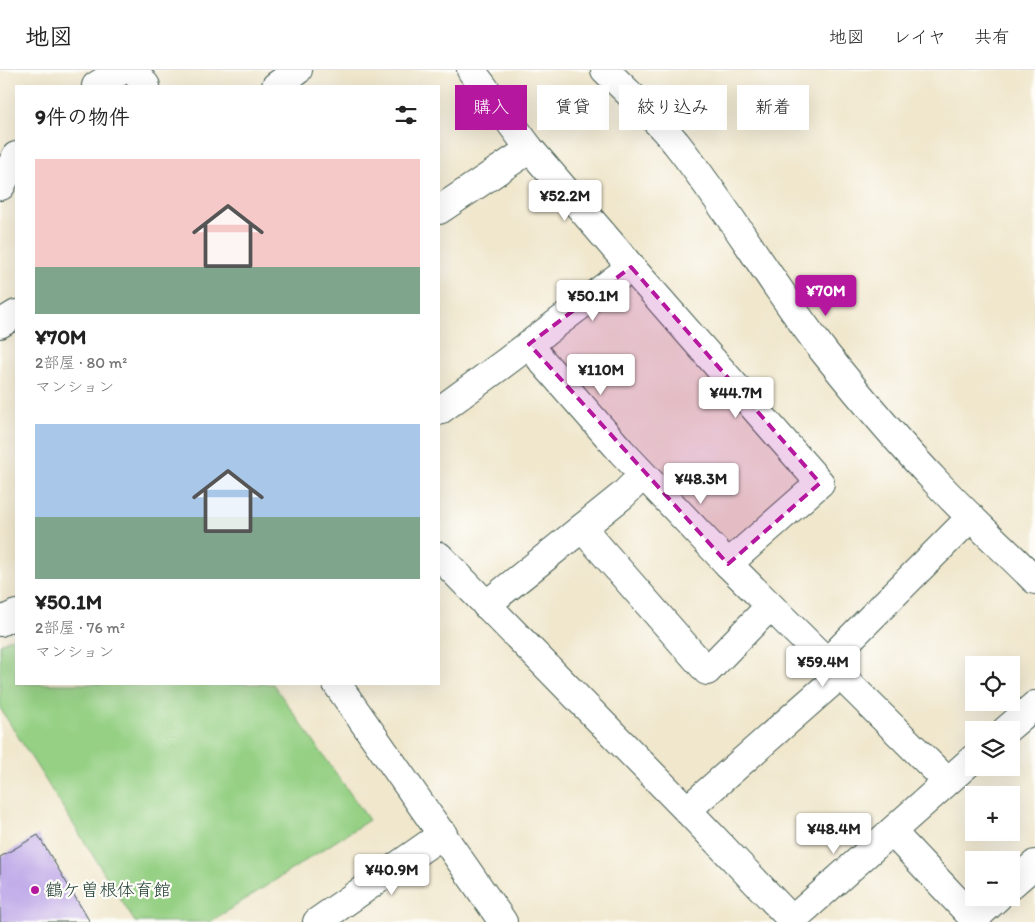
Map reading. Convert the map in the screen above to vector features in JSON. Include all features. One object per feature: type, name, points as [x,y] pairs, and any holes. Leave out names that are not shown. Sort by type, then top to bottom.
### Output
[{"type":"street","points":[[98,85],[122,70]]},
{"type":"street","points":[[134,70],[145,85]]},
{"type":"street","points":[[277,85],[298,70],[309,85]]},
{"type":"street","points":[[471,70],[530,149],[820,483],[728,564]]},
{"type":"street","points":[[605,70],[654,118],[675,143],[824,351],[866,405],[900,444],[1035,580]]},
{"type":"street","points":[[440,209],[530,149]]},
{"type":"street","points":[[6,189],[15,159]]},
{"type":"street","points":[[440,410],[631,267]]},
{"type":"street","points":[[0,324],[15,315]]},
{"type":"street","points":[[529,344],[643,475],[728,564],[947,782]]},
{"type":"street","points":[[486,605],[623,495],[643,475]]},
{"type":"street","points":[[687,810],[833,668],[971,517]]},
{"type":"street","points":[[582,528],[707,671],[770,606]]},
{"type":"street","points":[[440,557],[687,810],[792,921],[965,766]]},
{"type":"street","points":[[0,622],[15,614]]},
{"type":"street","points":[[338,685],[504,922]]},
{"type":"street","points":[[1016,721],[1035,705]]},
{"type":"street","points":[[892,832],[975,920],[990,906]]},
{"type":"street","points":[[322,921],[443,834]]},
{"type":"street","points":[[1020,877],[1035,864]]},
{"type":"highlighted area","points":[[631,267],[820,483],[728,564],[529,344]]},
{"type":"green space","points":[[15,636],[15,685],[274,685],[369,820],[210,922],[135,922],[0,708],[0,644]]},
{"type":"building","name":"鶴ケ曽根体育館","points":[[38,835],[90,922],[0,922],[0,857]]},
{"type":"place","name":"鶴ケ曽根体育館","points":[[35,890]]}]
